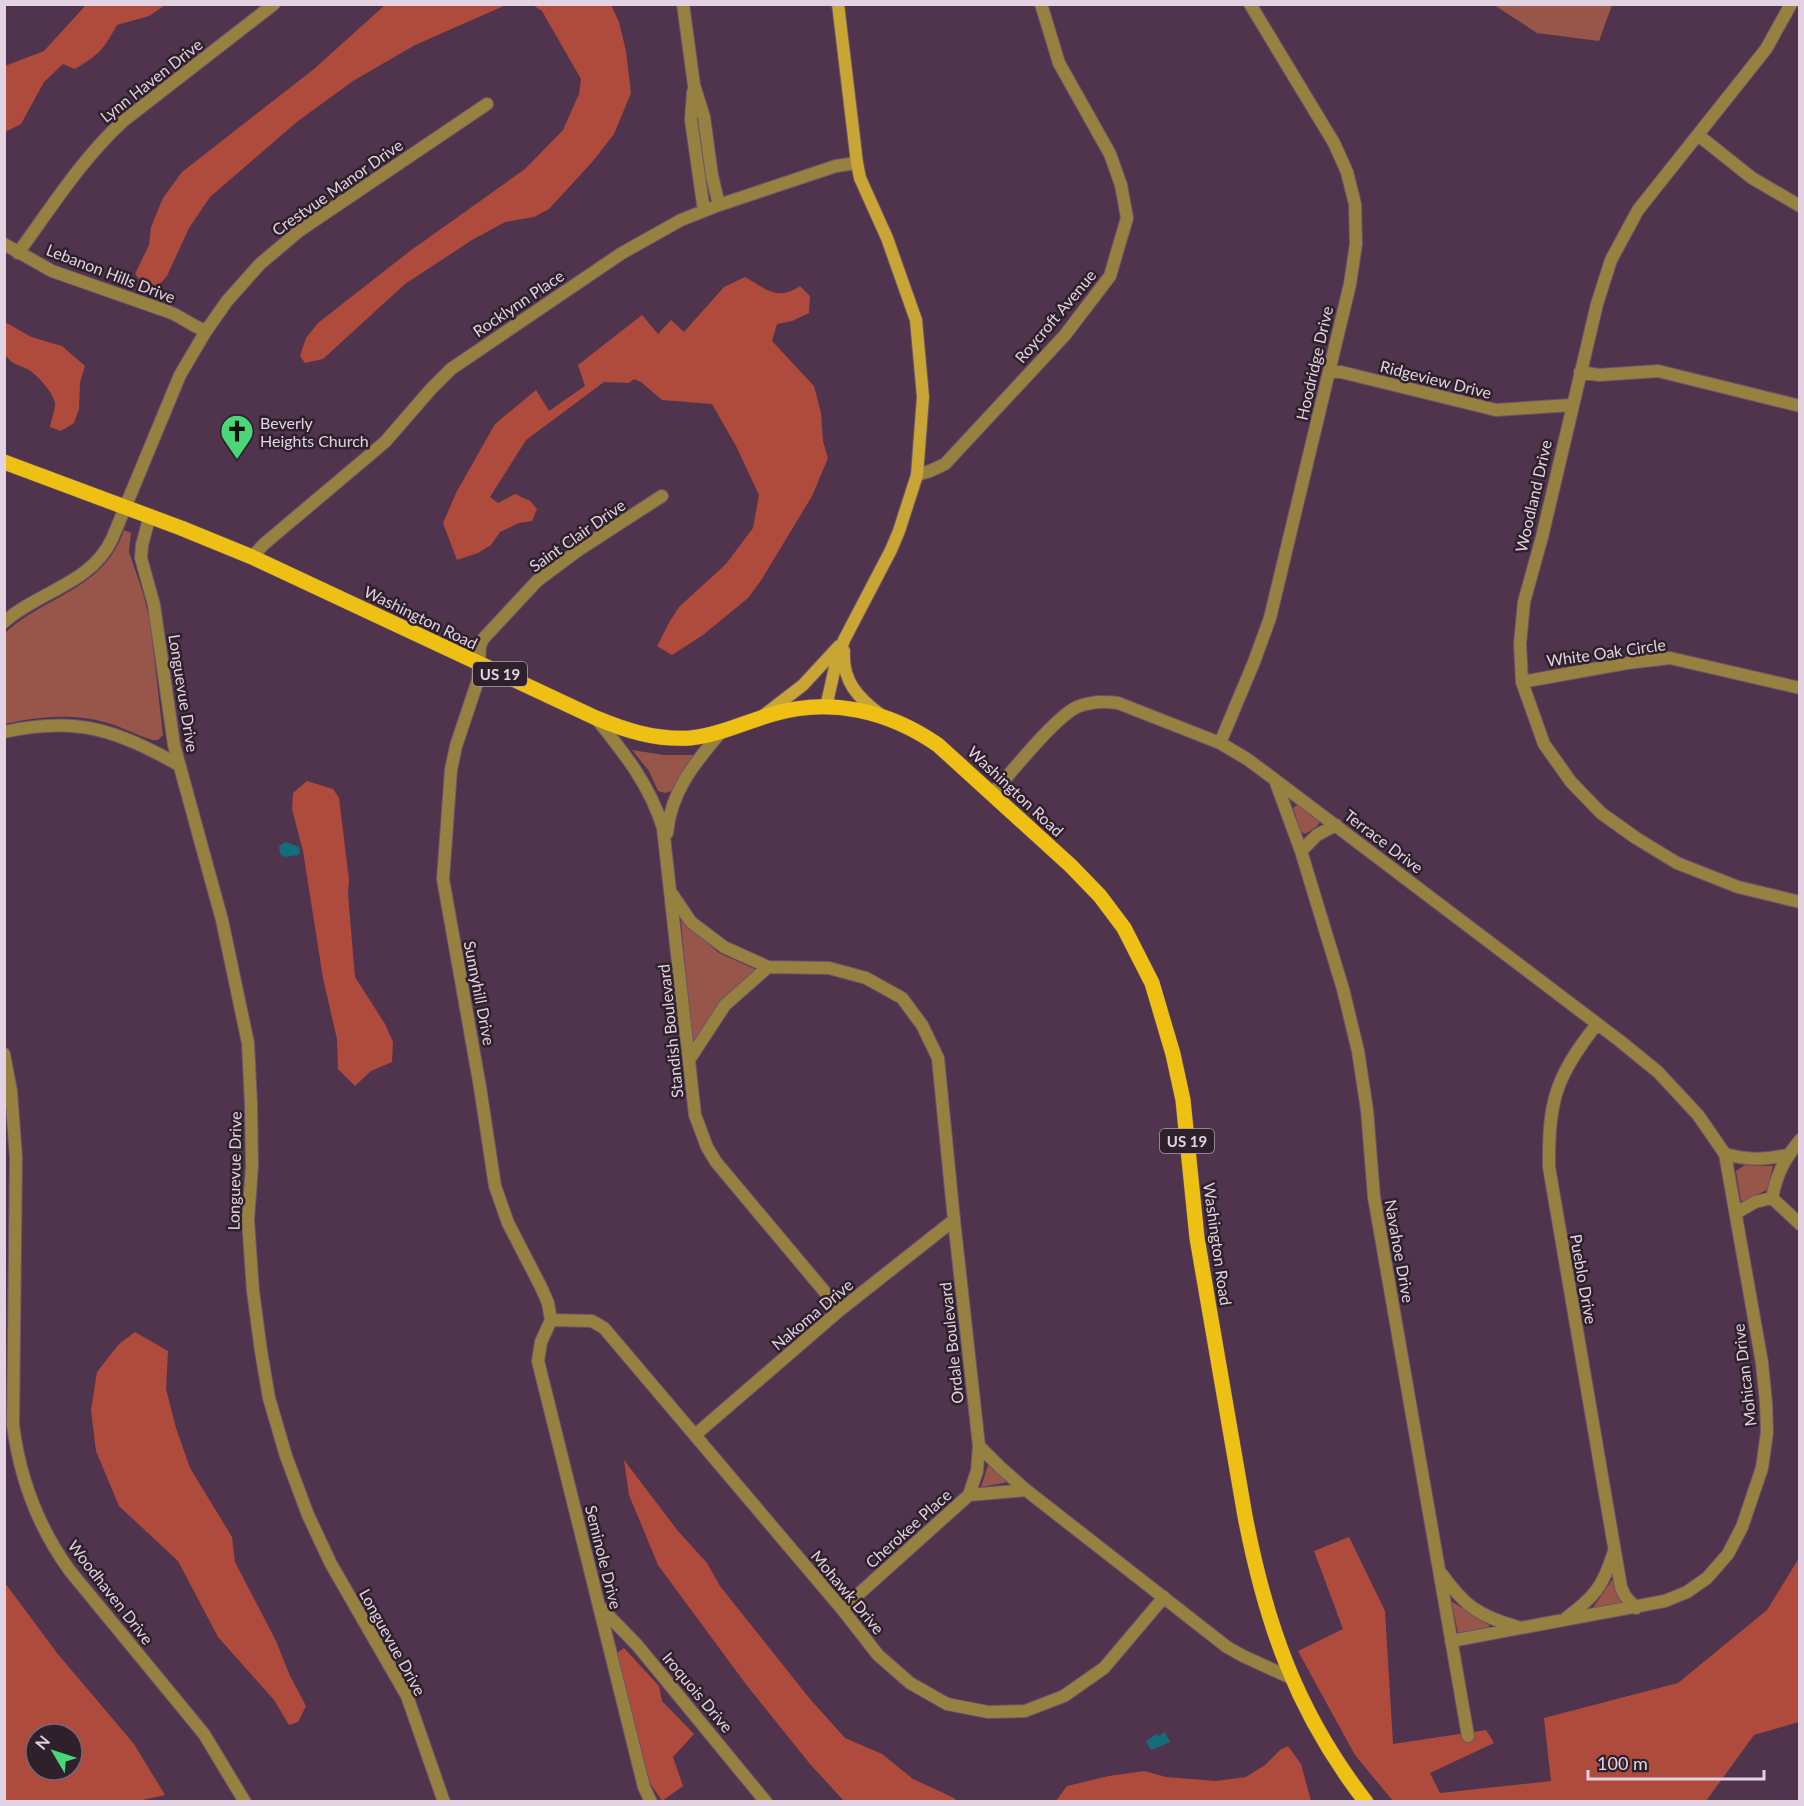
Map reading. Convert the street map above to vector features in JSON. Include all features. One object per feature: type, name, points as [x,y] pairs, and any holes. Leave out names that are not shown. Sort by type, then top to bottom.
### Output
[{"type":"main road","name":"Washington Road","points":[[4,462],[150,515],[252,557],[479,664],[631,732],[659,737],[690,738],[720,733],[794,709],[826,707],[853,709],[882,716],[912,729],[938,745],[1086,880],[1113,911],[1143,963],[1160,1006],[1173,1054],[1182,1100],[1197,1238],[1247,1527],[1270,1620],[1291,1678],[1321,1736],[1366,1802]]},
{"type":"street","name":"Lynn Haven Drive","points":[[18,253],[104,138],[274,4]]},
{"type":"street","points":[[683,4],[694,85],[704,117],[718,205]]},
{"type":"street","points":[[826,707],[844,640],[891,550],[917,475],[923,397],[916,320],[887,238],[860,178],[838,4]]},
{"type":"street","name":"Roycroft Avenue","points":[[917,475],[945,464],[1065,335],[1110,276],[1127,218],[1121,185],[1110,154],[1059,63],[1041,4]]},
{"type":"street","name":"Hoodridge Drive","points":[[1220,743],[1270,618],[1350,284],[1356,244],[1354,204],[1347,172],[1334,143],[1250,4]]},
{"type":"street","points":[[1791,5],[1800,8]]},
{"type":"street","name":"Woodland Drive","points":[[1791,5],[1767,49],[1638,210],[1611,260],[1571,405],[1542,537],[1524,602],[1520,644],[1522,682],[1544,744],[1571,782],[1601,813],[1635,838],[1677,863],[1738,887],[1800,902]]},
{"type":"street","points":[[694,85],[691,120],[704,211]]},
{"type":"street","name":"Crestvue Manor Drive","points":[[125,506],[169,398],[191,354],[206,331],[260,264],[299,231],[487,104]]},
{"type":"street","points":[[1698,135],[1752,178],[1800,206]]},
{"type":"street","points":[[694,144],[708,143]]},
{"type":"street","name":"Rocklynn Place","points":[[252,557],[264,544],[385,442],[430,389],[461,361],[622,253],[681,220],[718,205],[836,166],[857,163]]},
{"type":"street","name":"Lebanon Hills Drive","points":[[4,244],[52,271],[169,312],[206,331]]},
{"type":"street","points":[[1580,372],[1599,375],[1658,370],[1800,406]]},
{"type":"street","name":"Ridgeview Drive","points":[[1329,372],[1341,372],[1496,410],[1571,405]]},
{"type":"street","name":"Saint Clair Drive","points":[[479,664],[480,646],[483,639],[537,581],[580,549],[662,496]]},
{"type":"street","points":[[4,622],[23,608],[73,582],[90,569],[109,545],[125,506]]},
{"type":"street","name":"Longuevue Drive","points":[[150,515],[141,558],[154,605],[170,727],[222,920],[248,1043],[252,1166],[248,1220],[253,1291],[269,1398],[286,1456],[308,1515],[331,1564],[407,1696],[444,1802]]},
{"type":"street","points":[[844,640],[843,661],[848,681],[859,697],[882,716]]},
{"type":"street","points":[[758,719],[803,685],[844,640]]},
{"type":"street","name":"White Oak Circle","points":[[1522,682],[1627,663],[1670,658],[1800,688]]},
{"type":"street","name":"Sunnyhill Drive","points":[[479,664],[478,680],[456,746],[451,770],[443,864],[445,896],[480,1087],[495,1186],[508,1223],[548,1303],[551,1320]]},
{"type":"street","name":"Terrace Drive","points":[[992,794],[1066,715],[1075,708],[1096,702],[1119,703],[1220,743],[1275,779],[1658,1072],[1698,1115],[1725,1154],[1736,1213]]},
{"type":"street","name":"Standish Boulevard","points":[[596,718],[630,759],[659,813],[666,843],[695,1114],[707,1147],[716,1162],[840,1310]]},
{"type":"street","points":[[4,732],[51,725],[100,729],[132,740],[179,765]]},
{"type":"street","points":[[666,843],[670,812],[678,789],[692,766],[720,733]]},
{"type":"street","name":"Navahoe Drive","points":[[1275,779],[1301,851],[1343,989],[1358,1051],[1367,1110],[1374,1197],[1468,1736]]},
{"type":"street","points":[[1301,851],[1317,835],[1336,825]]},
{"type":"street","name":"Ordale Boulevard","points":[[672,894],[691,922],[724,947],[768,966],[829,968],[866,978],[902,998],[922,1025],[938,1058],[979,1446]]},
{"type":"street","points":[[689,1060],[725,1005],[768,966]]},
{"type":"street","name":"Pueblo Drive","points":[[1597,1024],[1581,1044],[1563,1074],[1552,1104],[1549,1167],[1621,1587],[1625,1596],[1636,1608]]},
{"type":"street","name":"Woodhaven Drive","points":[[4,1054],[11,1091],[15,1157],[13,1425],[22,1476],[34,1510],[56,1551],[204,1734],[245,1802]]},
{"type":"street","points":[[1772,1198],[1777,1176],[1787,1155],[1800,1140]]},
{"type":"street","points":[[1725,1154],[1744,1159],[1769,1159],[1787,1155]]},
{"type":"street","points":[[1736,1213],[1755,1202],[1772,1198]]},
{"type":"street","points":[[1772,1198],[1800,1224]]},
{"type":"street","name":"Mohican Drive","points":[[1451,1641],[1665,1601],[1687,1592],[1707,1578],[1728,1554],[1742,1527],[1762,1468],[1767,1432],[1762,1363],[1736,1213]]},
{"type":"street","name":"Nakoma Drive","points":[[694,1435],[840,1310],[954,1220]]},
{"type":"street","name":"Mohawk Drive","points":[[551,1320],[592,1321],[604,1328],[842,1608],[878,1655],[910,1683],[947,1704],[987,1712],[1025,1711],[1064,1695],[1104,1668],[1164,1597]]},
{"type":"street","name":"Seminole Drive","points":[[551,1320],[542,1342],[538,1361],[644,1787],[651,1802]]},
{"type":"street","points":[[979,1446],[1026,1490],[1234,1652],[1291,1678]]},
{"type":"street","name":"Cherokee Place","points":[[842,1608],[969,1495],[977,1471],[979,1446]]},
{"type":"street","name":"Cherokee Place","points":[[969,1495],[1026,1490]]},
{"type":"street","name":"Pueblo Drive","points":[[1562,1620],[1598,1591],[1608,1572],[1614,1550]]},
{"type":"street","name":"Mohican Drive","points":[[1439,1570],[1458,1596],[1475,1610],[1491,1619],[1522,1628]]},
{"type":"street","name":"Iroquois Drive","points":[[600,1607],[637,1645],[766,1802]]},
{"type":"shaded area","points":[[86,5],[165,5],[149,16],[117,25],[100,51],[75,69],[63,64],[44,82],[21,124],[5,132],[5,66],[44,51]]},
{"type":"shaded area","points":[[385,5],[506,5],[415,45],[353,81],[298,121],[210,197],[189,228],[167,276],[157,287],[143,283],[135,274],[149,245],[151,227],[163,198],[182,172],[314,69]]},
{"type":"shaded area","points":[[533,5],[611,5],[619,22],[626,51],[631,93],[614,134],[593,161],[549,209],[534,217],[505,222],[472,240],[405,284],[323,359],[305,363],[300,356],[306,338],[318,323],[410,251],[525,169],[563,130],[579,94],[581,79],[542,11]]},
{"type":"shaded area","points":[[1494,5],[1612,5],[1599,41],[1537,33]]},
{"type":"shaded area","points":[[745,277],[771,292],[785,293],[800,286],[810,296],[809,313],[792,321],[777,324],[772,341],[814,386],[828,458],[812,496],[748,598],[703,635],[672,655],[657,646],[679,607],[726,564],[753,528],[759,495],[736,446],[712,404],[662,400],[641,382],[634,379],[629,383],[604,382],[526,440],[490,497],[498,503],[515,494],[530,501],[537,509],[532,521],[519,523],[500,532],[491,545],[478,553],[457,560],[443,523],[456,493],[495,424],[536,390],[549,411],[585,386],[578,365],[642,315],[658,334],[671,320],[684,332],[724,287]]},
{"type":"shaded area","points":[[7,323],[31,337],[62,346],[85,366],[80,382],[79,409],[74,423],[61,431],[50,427],[55,404],[49,390],[32,372],[14,363],[5,355],[5,326]]},
{"type":"shaded area","points":[[124,530],[131,533],[129,552],[150,621],[163,735],[158,740],[153,740],[92,719],[67,717],[29,719],[5,724],[5,633],[21,620],[88,579],[103,566],[115,550]]},
{"type":"shaded area","points":[[632,750],[664,755],[695,755],[681,773],[672,791],[665,793],[658,791],[649,771]]},
{"type":"shaded area","points":[[307,781],[333,789],[339,798],[349,880],[348,894],[355,977],[385,1024],[393,1042],[392,1062],[371,1071],[355,1086],[338,1069],[337,1039],[323,978],[303,851],[292,809],[293,793]]},
{"type":"shaded area","points":[[1299,804],[1320,822],[1305,834],[1301,832],[1293,808]]},
{"type":"shaded area","points":[[681,920],[719,953],[759,971],[719,1002],[692,1044]]},
{"type":"shaded area","points":[[1745,1165],[1773,1166],[1767,1190],[1741,1201],[1736,1171]]},
{"type":"shaded area","points":[[135,1332],[168,1351],[166,1389],[190,1468],[232,1537],[235,1562],[276,1641],[290,1676],[306,1706],[298,1722],[289,1725],[274,1700],[218,1637],[178,1561],[119,1506],[96,1451],[91,1410],[97,1372],[119,1344]]},
{"type":"shaded area","points":[[624,1460],[678,1531],[707,1563],[720,1586],[810,1699],[845,1738],[882,1754],[913,1779],[957,1801],[844,1801],[810,1764],[745,1683],[658,1565],[629,1495]]},
{"type":"shaded area","points":[[988,1465],[1009,1482],[981,1487]]},
{"type":"shaded area","points":[[1349,1537],[1385,1611],[1393,1744],[1486,1730],[1494,1743],[1430,1773],[1440,1793],[1551,1781],[1544,1718],[1678,1683],[1767,1610],[1799,1558],[1799,1722],[1754,1735],[1706,1801],[1393,1801],[1355,1755],[1298,1651],[1343,1629],[1314,1551]]},
{"type":"shaded area","points":[[1612,1580],[1622,1604],[1592,1609]]},
{"type":"shaded area","points":[[5,1583],[57,1653],[134,1744],[165,1795],[133,1802],[5,1801]]},
{"type":"shaded area","points":[[1451,1601],[1489,1625],[1489,1627],[1458,1633]]},
{"type":"shaded area","points":[[624,1648],[659,1686],[662,1701],[694,1734],[673,1757],[683,1786],[662,1801],[650,1783],[617,1653]]},
{"type":"shaded area","points":[[1288,1746],[1301,1764],[1311,1801],[1056,1801],[1067,1786],[1144,1771],[1166,1777],[1216,1781],[1246,1777]]},
{"type":"water","points":[[286,842],[299,847],[298,855],[284,857],[280,854],[279,846]]},
{"type":"water","points":[[1165,1732],[1170,1742],[1151,1750],[1146,1741]]},
{"type":"place","name":"Beverly Heights Church","points":[[237,460]]}]
